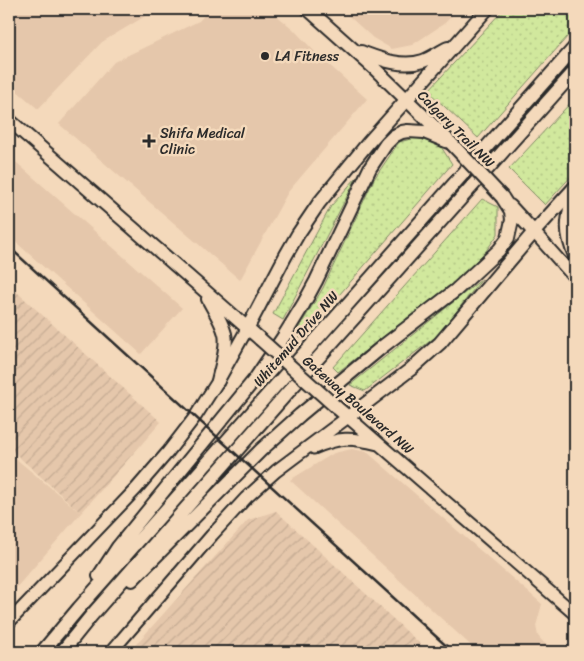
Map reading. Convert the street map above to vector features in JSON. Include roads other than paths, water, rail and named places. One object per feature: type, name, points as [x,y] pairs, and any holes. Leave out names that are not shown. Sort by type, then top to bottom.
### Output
[{"type":"highway","name":"Calgary Trail NW","points":[[308,9],[354,49],[451,143],[534,232]]},
{"type":"highway","points":[[247,329],[286,255],[313,211],[350,164],[454,44],[487,9]]},
{"type":"highway","points":[[354,49],[390,62],[410,63],[422,61],[454,44]]},
{"type":"highway","name":"Whitemud Drive NW","points":[[42,652],[575,47]]},
{"type":"highway","name":"Whitemud Drive NW","points":[[62,652],[91,616],[303,375],[575,71]]},
{"type":"highway","name":"Gateway Boulevard NW","points":[[9,120],[348,417]]},
{"type":"highway","points":[[79,608],[118,547],[255,379],[284,336],[316,281],[370,168],[386,144],[394,136],[408,130],[424,132],[451,143]]},
{"type":"highway","points":[[348,417],[411,369],[440,343],[534,232],[575,188]]},
{"type":"highway","points":[[91,616],[135,578],[261,450],[300,414],[486,264],[504,244],[512,226],[511,211],[502,197]]},
{"type":"highway","points":[[203,290],[226,336],[218,380]]},
{"type":"main road","points":[[575,188],[566,226],[568,239],[575,257]]},
{"type":"main road","name":"Calgary Trail NW","points":[[534,232],[575,278]]},
{"type":"main road","points":[[9,622],[136,489],[168,452],[195,417],[247,329]]},
{"type":"main road","points":[[110,652],[246,498],[276,471],[348,417]]},
{"type":"main road","name":"Gateway Boulevard NW","points":[[348,417],[575,614]]},
{"type":"main road","points":[[276,471],[302,453],[338,439],[355,438],[380,444]]},
{"type":"railway","points":[[9,247],[453,652]]},
{"type":"place","name":"LA Fitness","points":[[265,56]]},
{"type":"place","name":"Shifa Medical Clinic","points":[[149,141]]}]
